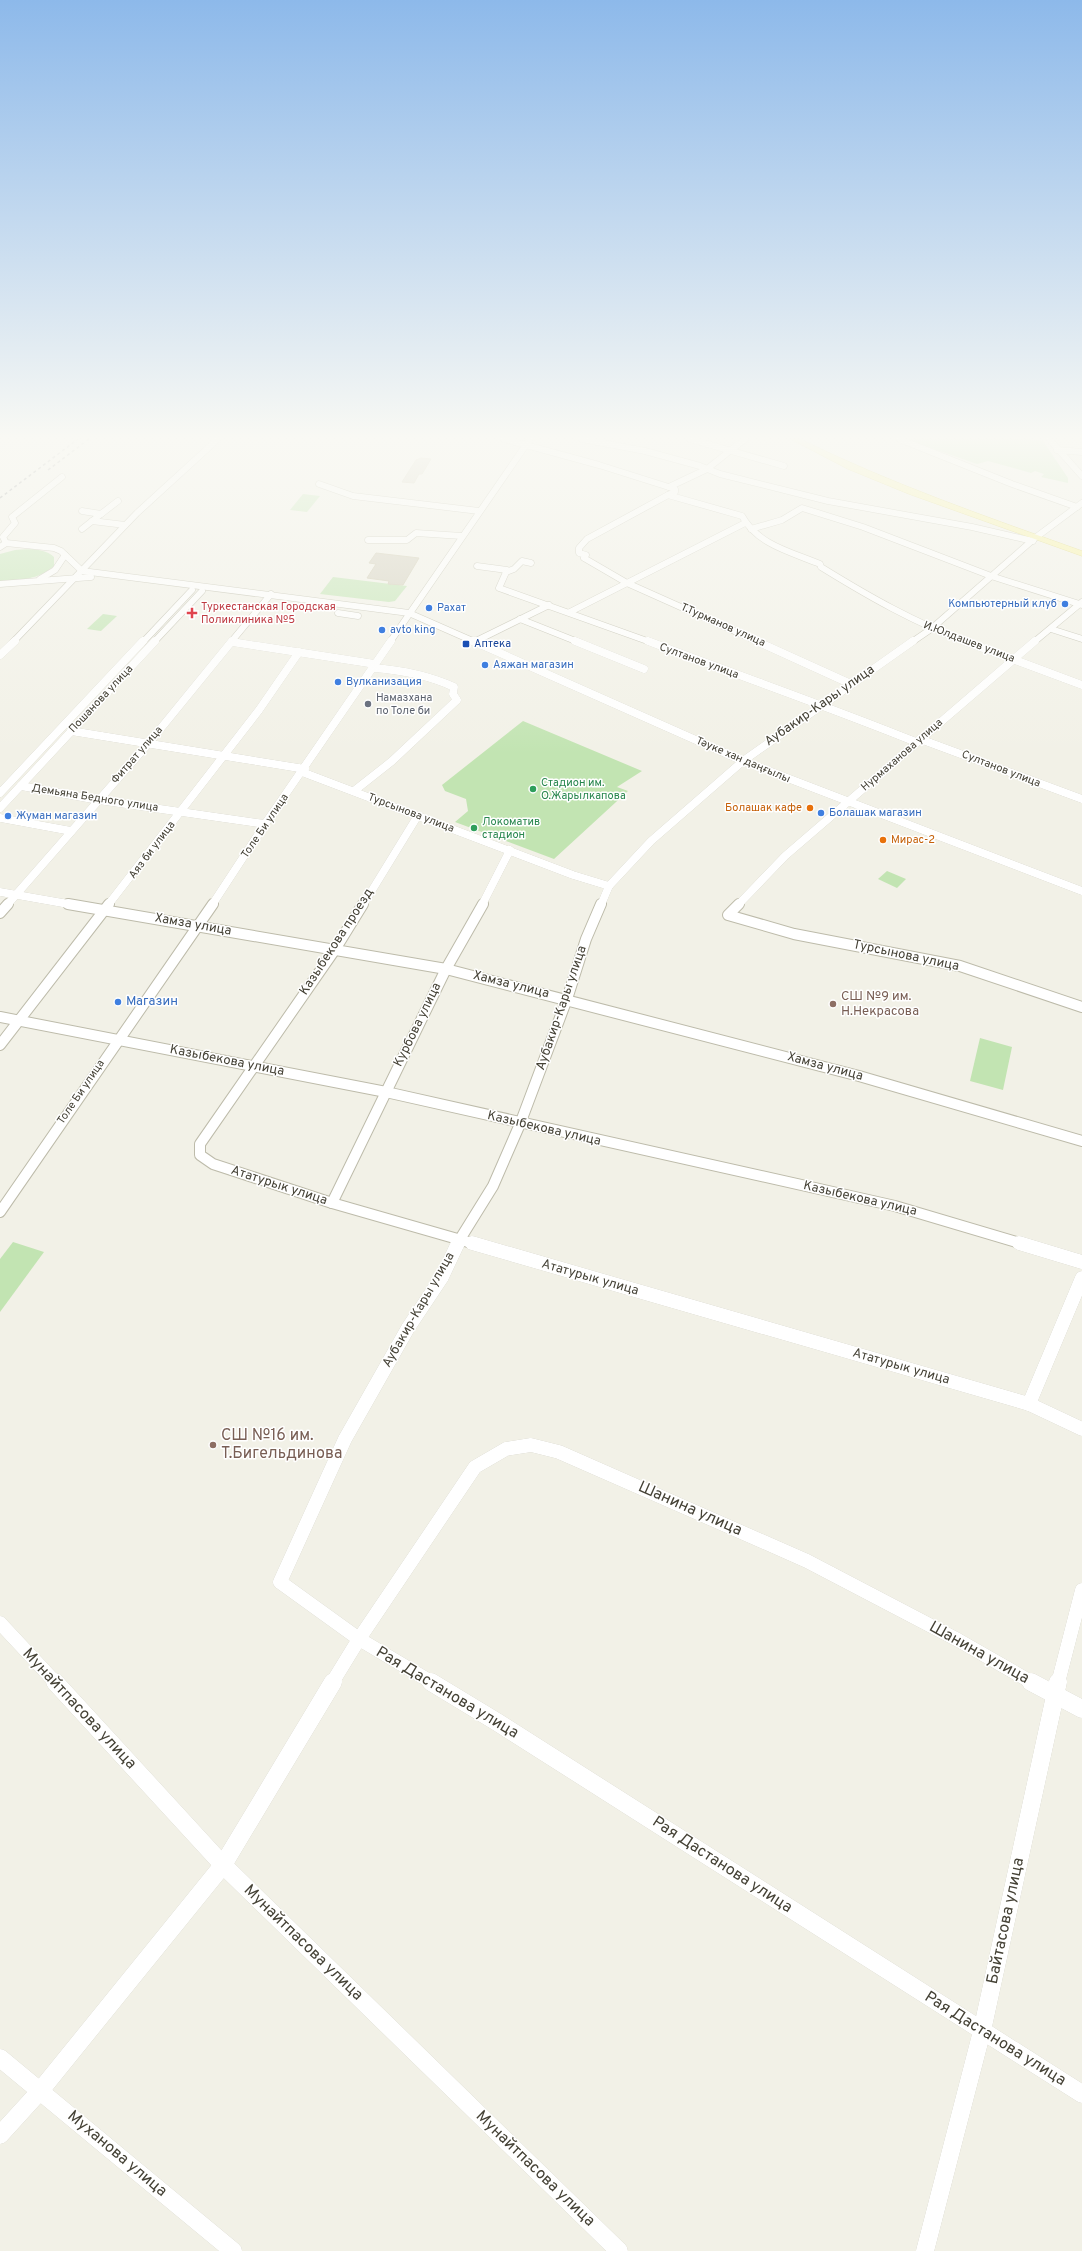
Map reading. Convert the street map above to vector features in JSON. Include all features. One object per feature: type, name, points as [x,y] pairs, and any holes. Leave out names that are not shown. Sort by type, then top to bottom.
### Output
[{"type":"main road","points":[[1048,544],[1082,554]]},
{"type":"street","points":[[16,544],[54,548],[65,555],[79,573]]},
{"type":"street","points":[[0,655],[36,622],[107,544]]},
{"type":"street","name":"Толе Би улица","points":[[0,1212],[117,1040],[199,925],[265,824],[456,544]]},
{"type":"street","name":"Т.Турманов улица","points":[[583,544],[579,548],[579,553],[586,555],[584,558],[627,583],[851,684]]},
{"type":"street","points":[[570,612],[704,544]]},
{"type":"street","name":"И.Юлдашев улица","points":[[774,544],[820,564],[821,567],[870,597],[931,629],[1082,685]]},
{"type":"street","points":[[908,544],[991,576],[1082,604]]},
{"type":"street","name":"Аубакир-Кары улица","points":[[359,1639],[280,1582],[345,1439],[408,1328],[442,1277],[459,1240],[492,1186],[520,1124],[567,999],[586,940],[609,886],[651,841],[743,761],[822,704],[931,629],[1029,544]]},
{"type":"street","points":[[24,584],[48,575],[62,563],[65,555]]},
{"type":"street","points":[[477,566],[507,570],[506,572],[514,569],[522,561],[531,563]]},
{"type":"street","name":"Султанов улица","points":[[506,572],[499,588],[570,612],[771,688],[822,704],[918,741],[1082,799]]},
{"type":"street","points":[[0,584],[24,584],[79,573]]},
{"type":"street","name":"Тәуке хан даңғылы","points":[[79,573],[192,590],[269,597]]},
{"type":"street","name":"Тәуке хан даңғылы","points":[[79,573],[269,597],[393,615],[409,613],[743,761],[1082,891]]},
{"type":"street","name":"Пошанова улица","points":[[0,792],[192,590]]},
{"type":"street","name":"Пошанова улица","points":[[0,808],[202,591]]},
{"type":"street","name":"Фитрат улица","points":[[0,913],[148,744],[269,597]]},
{"type":"street","name":"Нурмаханова улица","points":[[728,915],[785,856],[918,741],[1082,604]]},
{"type":"street","points":[[474,642],[549,605]]},
{"type":"street","points":[[338,613],[358,616]]},
{"type":"street","points":[[520,619],[644,669]]},
{"type":"street","points":[[1051,629],[1082,640]]},
{"type":"street","points":[[232,642],[299,652],[415,674],[444,682],[454,687],[453,694],[458,700],[392,761],[354,791]]},
{"type":"street","name":"Аяз би улица","points":[[0,1045],[106,910],[221,757],[259,710],[299,652]]},
{"type":"street","name":"Турсынова улица","points":[[71,731],[303,770],[417,817],[510,850],[573,875],[609,886]]},
{"type":"street","name":"Демьяна Бедного улица","points":[[21,786],[98,800],[265,824]]},
{"type":"street","name":"Казыбекова проезд","points":[[253,1065],[334,951],[417,817]]},
{"type":"street","points":[[0,818],[71,831]]},
{"type":"street","name":"Курбова улица","points":[[332,1203],[446,969],[510,850]]},
{"type":"street","name":"Хамза улица","points":[[0,892],[199,925],[334,951],[446,969],[567,999],[852,1074],[1082,1141]]},
{"type":"street","name":"Турсынова улица","points":[[728,915],[751,924],[794,934],[960,966],[1082,1006]]},
{"type":"street","name":"Казыбекова улица","points":[[0,1017],[386,1092],[520,1124],[895,1206],[1082,1262]]},
{"type":"street","name":"Ататурык улица","points":[[253,1065],[200,1144],[200,1155],[213,1164],[332,1203],[1029,1404],[1082,1429]]},
{"type":"street","points":[[1029,1404],[1082,1278]]},
{"type":"street","name":"Шанина улица","points":[[0,2135],[40,2091],[223,1865],[359,1639],[475,1467],[506,1449],[531,1445],[559,1452],[807,1561],[958,1640],[1055,1696],[1082,1709]]},
{"type":"street","name":"Байтасова улица","points":[[925,2251],[982,2031],[1055,1696],[1082,1590]]},
{"type":"street","name":"Мунайтпасова улица","points":[[0,1623],[223,1865],[618,2251]]},
{"type":"street","name":"Рая Дастанова улица","points":[[359,1639],[498,1722],[1082,2094]]},
{"type":"street","name":"Муханова улица","points":[[0,2058],[233,2251]]},
{"type":"green space","points":[[30,549],[46,552],[54,557],[54,566],[48,571],[35,577],[22,580],[0,581],[0,554],[15,550]]},
{"type":"green space","points":[[333,577],[407,586],[395,601],[389,602],[320,594]]},
{"type":"green space","points":[[103,614],[117,616],[101,631],[87,629]]},
{"type":"green space","name":"Стадион им. О.Жарылкапова","points":[[523,721],[642,771],[617,787],[628,791],[554,859],[455,822],[468,811],[466,799],[445,791],[442,785]]},
{"type":"green space","points":[[887,871],[906,879],[897,888],[878,879]]},
{"type":"green space","points":[[980,1038],[1012,1047],[1003,1090],[970,1081]]},
{"type":"green space","points":[[13,1242],[44,1252],[0,1312],[0,1259]]},
{"type":"building","points":[[376,553],[419,558],[403,585],[388,584],[389,581],[367,578],[376,564],[369,563]]},
{"type":"place","name":"Компьютерный клуб","points":[[1065,604]]},
{"type":"place","name":"Рахат","points":[[429,608]]},
{"type":"place","name":"Туркестанская Городская Поликлиника №5","points":[[192,613]]},
{"type":"place","name":"avto king","points":[[382,630]]},
{"type":"place","name":"Аптека","points":[[466,644]]},
{"type":"place","name":"Аяжан магазин","points":[[485,665]]},
{"type":"place","name":"Вулканизация","points":[[338,682]]},
{"type":"place","name":"Намазхана по Толе би","points":[[368,704]]},
{"type":"place","name":"Стадион им. О.Жарылкапова","points":[[533,789]]},
{"type":"place","name":"Болашак кафе","points":[[810,808]]},
{"type":"place","name":"Болашак магазин","points":[[821,813]]},
{"type":"place","name":"Жуман магазин","points":[[8,816]]},
{"type":"place","name":"Локоматив стадион","points":[[474,828]]},
{"type":"place","name":"Мирас-2","points":[[883,840]]},
{"type":"place","name":"Магазин","points":[[118,1002]]},
{"type":"place","name":"СШ №9 им. Н.Некрасова","points":[[833,1004]]},
{"type":"place","name":"СШ №16 им. Т.Бигельдинова","points":[[213,1445]]}]
